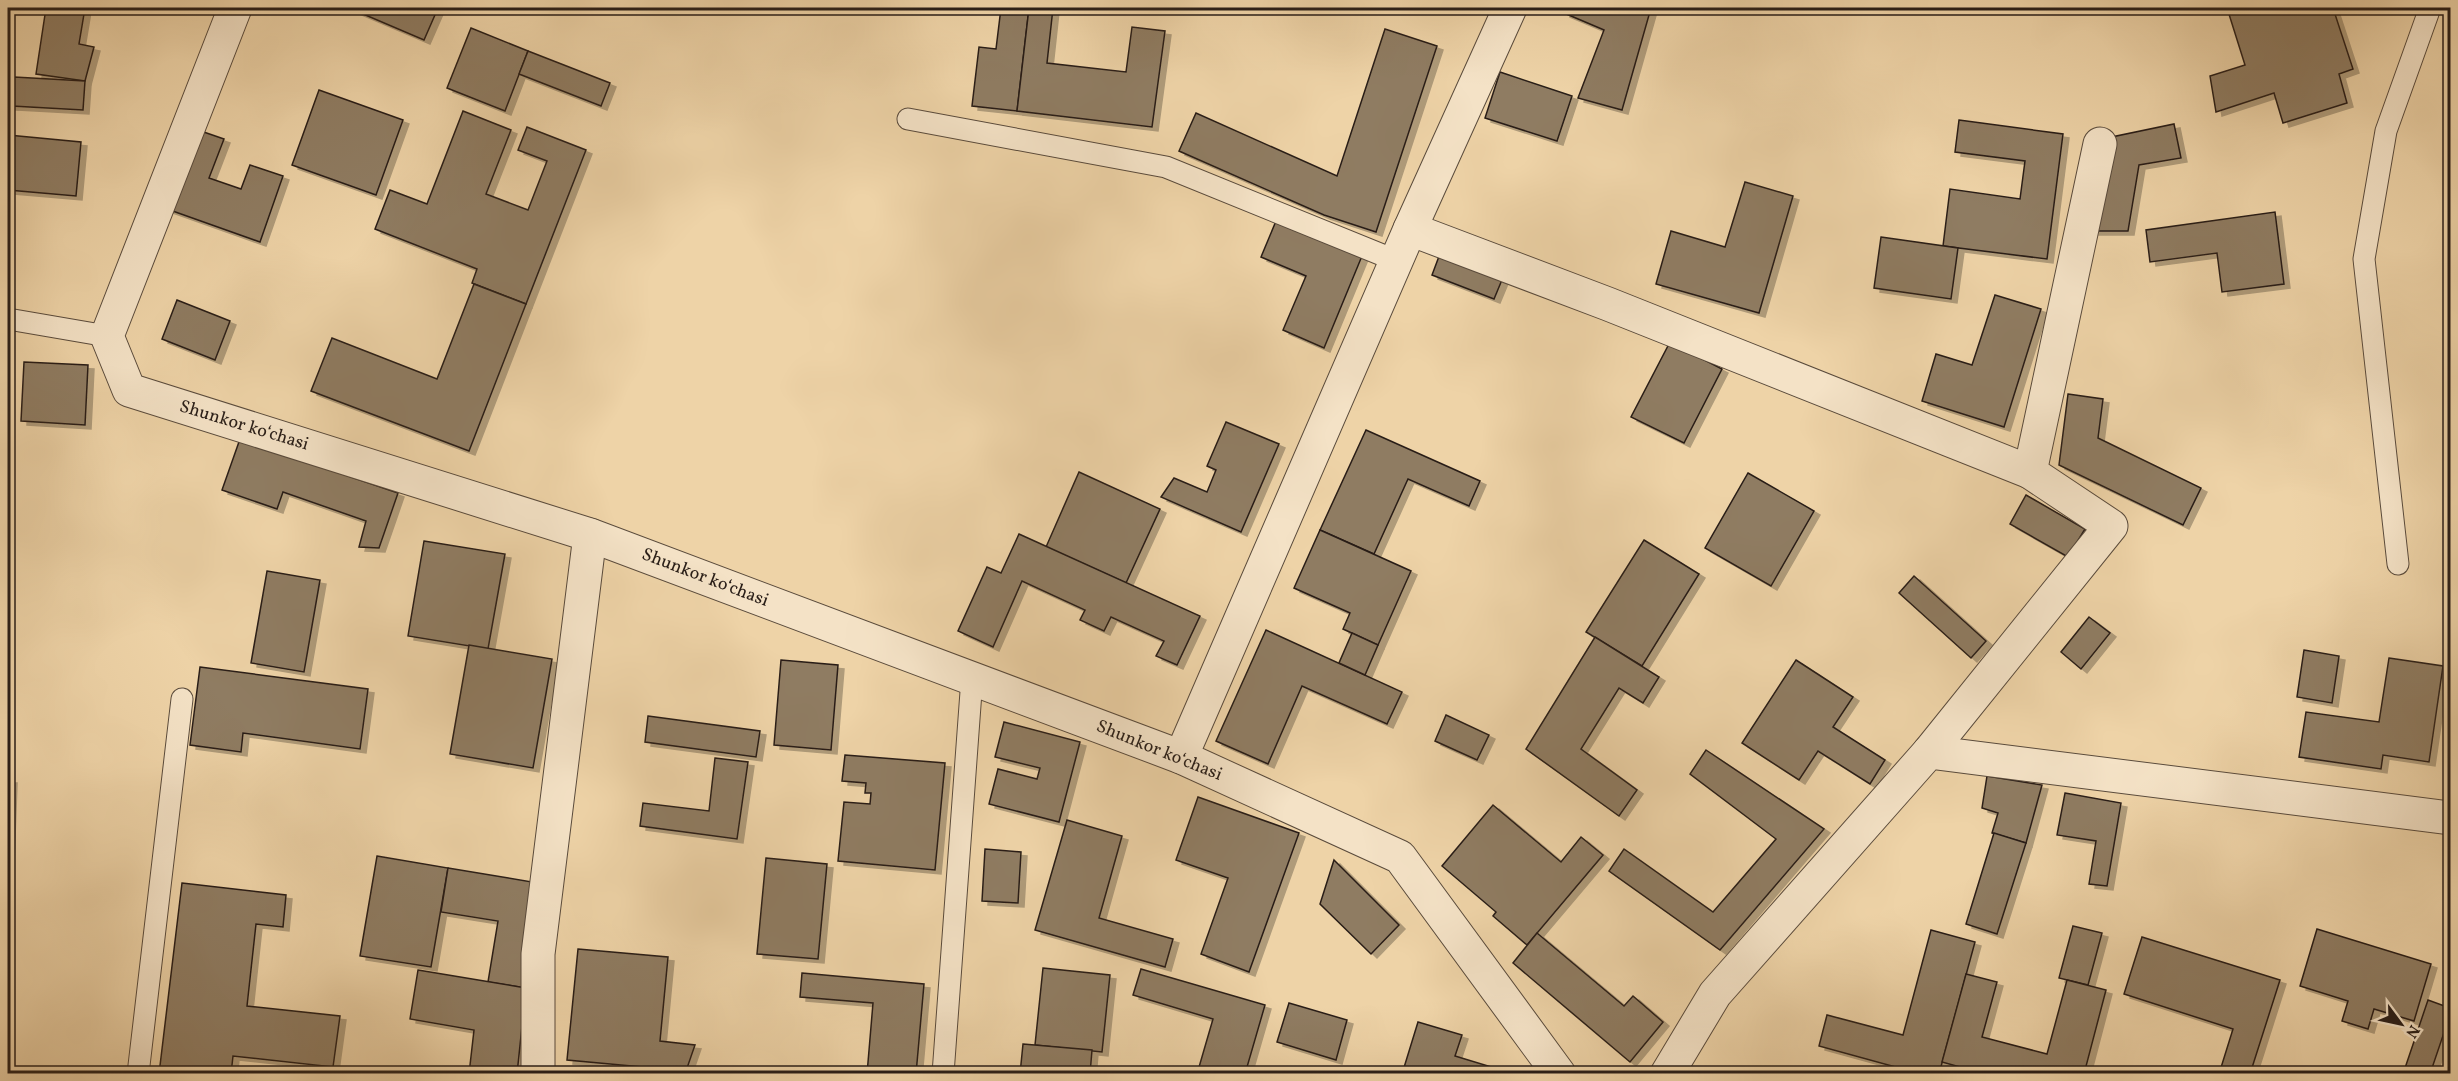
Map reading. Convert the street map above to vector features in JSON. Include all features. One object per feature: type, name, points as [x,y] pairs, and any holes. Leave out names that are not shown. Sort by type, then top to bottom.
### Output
[{"type":"street","points":[[107,336],[235,8]]},
{"type":"street","points":[[1180,757],[1410,230],[1510,8]]},
{"type":"street","points":[[2030,472],[2100,144]]},
{"type":"street","points":[[1410,230],[1608,304],[2030,472],[2111,526],[1929,752],[1714,994],[1667,1074]]},
{"type":"street","name":"Shunkor koʻchasi","points":[[107,336],[129,390],[590,535],[1180,757],[1400,857],[1558,1074]]},
{"type":"street","points":[[538,1074],[538,954],[590,535]]},
{"type":"street","points":[[1929,752],[2451,818]]},
{"type":"lane","points":[[2398,564],[2364,259],[2386,131],[2430,8]]},
{"type":"lane","points":[[908,119],[1167,167],[1397,261]]},
{"type":"lane","points":[[8,320],[107,336]]},
{"type":"lane","points":[[943,1074],[972,678]]},
{"type":"lane","points":[[138,1074],[182,699]]},
{"type":"building","points":[[46,8],[85,8],[79,44],[94,47],[85,81],[36,74]]},
{"type":"building","points":[[349,8],[438,8],[424,40]]},
{"type":"building","points":[[1001,8],[1029,8],[1017,111],[972,106],[979,47],[996,49]]},
{"type":"building","points":[[1029,8],[1053,8],[1047,63],[1126,72],[1132,27],[1165,31],[1152,127],[1017,111]]},
{"type":"building","points":[[1566,8],[1651,8],[1622,110],[1578,98],[1604,30],[1564,13]]},
{"type":"building","points":[[2239,8],[2333,8],[2353,69],[2339,74],[2347,103],[2283,123],[2274,93],[2216,112],[2210,76],[2245,65],[2228,11]]},
{"type":"building","points":[[471,28],[528,51],[505,111],[447,88]]},
{"type":"building","points":[[1385,29],[1437,46],[1376,232],[1324,215],[1179,151],[1196,113],[1337,176]]},
{"type":"building","points":[[528,51],[610,83],[601,106],[519,74]]},
{"type":"building","points":[[1500,72],[1572,96],[1557,141],[1485,118]]},
{"type":"building","points":[[8,75],[14,77],[12,106],[8,106]]},
{"type":"building","points":[[14,77],[85,81],[83,110],[12,106]]},
{"type":"building","points":[[319,90],[403,120],[376,195],[292,165]]},
{"type":"building","points":[[463,111],[511,130],[486,194],[528,210],[547,161],[518,150],[527,127],[586,150],[526,304],[472,283],[477,269],[375,229],[390,190],[427,204]]},
{"type":"building","points":[[1959,120],[2063,134],[2047,259],[1943,246],[1950,189],[2020,199],[2025,161],[1955,152]]},
{"type":"building","points":[[2174,124],[2181,158],[2139,165],[2128,231],[2093,231],[2107,138]]},
{"type":"building","points":[[195,129],[224,139],[209,178],[241,189],[250,165],[283,176],[260,242],[167,209]]},
{"type":"building","points":[[8,135],[81,142],[76,196],[8,190]]},
{"type":"building","points":[[1745,182],[1793,196],[1759,313],[1656,284],[1671,231],[1725,247]]},
{"type":"building","points":[[2275,212],[2284,284],[2222,292],[2217,253],[2150,262],[2146,230]]},
{"type":"building","points":[[1276,221],[1362,256],[1324,348],[1283,330],[1306,276],[1261,257]]},
{"type":"building","points":[[1881,237],[1958,248],[1951,299],[1874,288]]},
{"type":"building","points":[[1441,251],[1504,275],[1494,299],[1432,275]]},
{"type":"building","points":[[474,284],[526,304],[469,451],[311,391],[332,338],[437,379]]},
{"type":"building","points":[[1995,295],[2041,309],[2004,427],[1922,401],[1936,354],[1972,365]]},
{"type":"building","points":[[177,300],[230,321],[215,360],[162,339]]},
{"type":"building","points":[[1670,342],[1722,369],[1684,443],[1631,417]]},
{"type":"building","points":[[24,362],[88,365],[85,425],[21,421]]},
{"type":"building","points":[[2068,394],[2103,399],[2098,438],[2201,488],[2183,525],[2059,465]]},
{"type":"building","points":[[1226,422],[1279,444],[1241,532],[1161,497],[1174,478],[1207,492],[1216,470],[1207,466]]},
{"type":"building","points":[[1366,430],[1480,481],[1469,506],[1408,479],[1374,554],[1320,530]]},
{"type":"building","points":[[240,439],[398,493],[379,548],[359,547],[366,521],[283,492],[277,509],[222,490]]},
{"type":"building","points":[[1079,472],[1160,509],[1126,583],[1046,547]]},
{"type":"building","points":[[1748,473],[1814,511],[1771,586],[1705,548]]},
{"type":"building","points":[[2026,495],[2085,529],[2068,557],[2010,524]]},
{"type":"building","points":[[1320,530],[1411,571],[1378,645],[1343,629],[1350,613],[1294,588]]},
{"type":"building","points":[[1019,534],[1200,616],[1177,665],[1156,656],[1164,641],[1111,617],[1104,631],[1080,620],[1085,610],[1022,581],[993,647],[958,631],[987,567],[1001,573]]},
{"type":"building","points":[[1644,540],[1699,574],[1642,666],[1586,632]]},
{"type":"building","points":[[424,541],[505,554],[488,649],[408,636]]},
{"type":"building","points":[[267,571],[320,580],[304,672],[251,663]]},
{"type":"building","points":[[1914,576],[1986,641],[1971,658],[1899,593]]},
{"type":"building","points":[[2089,617],[2110,633],[2081,669],[2061,652]]},
{"type":"building","points":[[1266,630],[1402,692],[1387,724],[1302,686],[1268,764],[1216,741]]},
{"type":"building","points":[[1352,633],[1378,645],[1365,675],[1339,663]]},
{"type":"building","points":[[1595,637],[1659,677],[1643,703],[1619,688],[1581,749],[1637,790],[1619,816],[1526,749]]},
{"type":"building","points":[[469,645],[552,659],[533,768],[450,754]]},
{"type":"building","points":[[2304,650],[2339,656],[2332,703],[2297,697]]},
{"type":"building","points":[[2389,658],[2443,666],[2429,762],[2383,755],[2381,769],[2299,757],[2306,712],[2379,722]]},
{"type":"building","points":[[781,660],[838,665],[831,750],[774,745]]},
{"type":"building","points":[[1796,660],[1853,697],[1833,727],[1885,760],[1870,784],[1818,751],[1799,780],[1742,743]]},
{"type":"building","points":[[200,667],[368,689],[360,749],[243,733],[241,752],[190,745]]},
{"type":"building","points":[[1446,715],[1489,735],[1477,760],[1435,741]]},
{"type":"building","points":[[648,716],[760,731],[756,757],[645,742]]},
{"type":"building","points":[[1004,722],[1080,742],[1059,822],[989,804],[998,769],[1037,779],[1040,768],[995,757]]},
{"type":"building","points":[[1706,750],[1824,829],[1720,950],[1609,871],[1624,849],[1713,912],[1776,839],[1690,774]]},
{"type":"building","points":[[845,755],[945,763],[935,870],[838,861],[844,802],[870,804],[871,793],[865,793],[866,783],[842,781]]},
{"type":"building","points":[[715,758],[748,762],[737,839],[640,826],[643,803],[709,811]]},
{"type":"building","points":[[1987,776],[2042,785],[2026,843],[1992,833],[1998,813],[1982,808]]},
{"type":"building","points":[[8,779],[11,779],[8,860]]},
{"type":"building","points":[[2065,793],[2121,803],[2107,886],[2089,884],[2096,841],[2057,835]]},
{"type":"building","points":[[1198,797],[1299,833],[1249,972],[1201,954],[1228,878],[1176,860]]},
{"type":"building","points":[[1493,805],[1561,862],[1581,837],[1603,855],[1527,945],[1493,916],[1496,912],[1442,866]]},
{"type":"building","points":[[1067,820],[1122,836],[1099,918],[1173,939],[1165,967],[1035,930]]},
{"type":"building","points":[[1994,833],[2026,843],[1997,934],[1966,924]]},
{"type":"building","points":[[985,849],[1021,852],[1018,903],[982,901]]},
{"type":"building","points":[[377,856],[448,868],[431,967],[360,956]]},
{"type":"building","points":[[766,858],[827,864],[818,959],[757,954]]},
{"type":"building","points":[[1334,860],[1399,925],[1371,954],[1320,904]]},
{"type":"building","points":[[448,868],[544,884],[526,988],[488,982],[498,921],[441,912]]},
{"type":"building","points":[[182,883],[286,895],[283,927],[256,924],[247,1006],[340,1016],[333,1067],[233,1056],[231,1074],[159,1074]]},
{"type":"building","points":[[2073,926],[2102,933],[2088,985],[2059,978]]},
{"type":"building","points":[[2317,929],[2431,964],[2414,1021],[2374,1009],[2368,1029],[2342,1021],[2348,1001],[2300,986]]},
{"type":"building","points":[[1931,930],[1975,942],[1939,1074],[1921,1074],[1819,1046],[1827,1015],[1903,1035]]},
{"type":"building","points":[[1537,933],[1624,1006],[1633,996],[1663,1022],[1630,1062],[1513,963]]},
{"type":"building","points":[[2142,937],[2280,980],[2250,1074],[2219,1074],[2233,1029],[2124,994]]},
{"type":"building","points":[[578,949],[668,957],[660,1041],[695,1045],[686,1071],[567,1060]]},
{"type":"building","points":[[1043,968],[1110,975],[1102,1052],[1035,1045]]},
{"type":"building","points":[[1141,969],[1265,1005],[1245,1074],[1197,1074],[1213,1019],[1133,995]]},
{"type":"building","points":[[418,970],[526,988],[517,1074],[469,1074],[474,1030],[410,1019]]},
{"type":"building","points":[[802,973],[924,984],[916,1074],[867,1074],[873,1003],[800,997]]},
{"type":"building","points":[[1966,974],[1997,982],[1982,1037],[2047,1054],[2067,980],[2106,990],[2084,1074],[1985,1074],[1942,1062]]},
{"type":"building","points":[[2428,1000],[2450,1008],[2450,1015],[2430,1074],[2403,1074]]},
{"type":"building","points":[[1289,1003],[1347,1020],[1336,1060],[1277,1042]]},
{"type":"building","points":[[1418,1022],[1462,1035],[1455,1056],[1498,1069],[1497,1074],[1402,1074]]},
{"type":"building","points":[[1023,1044],[1092,1050],[1090,1074],[1020,1074]]}]
